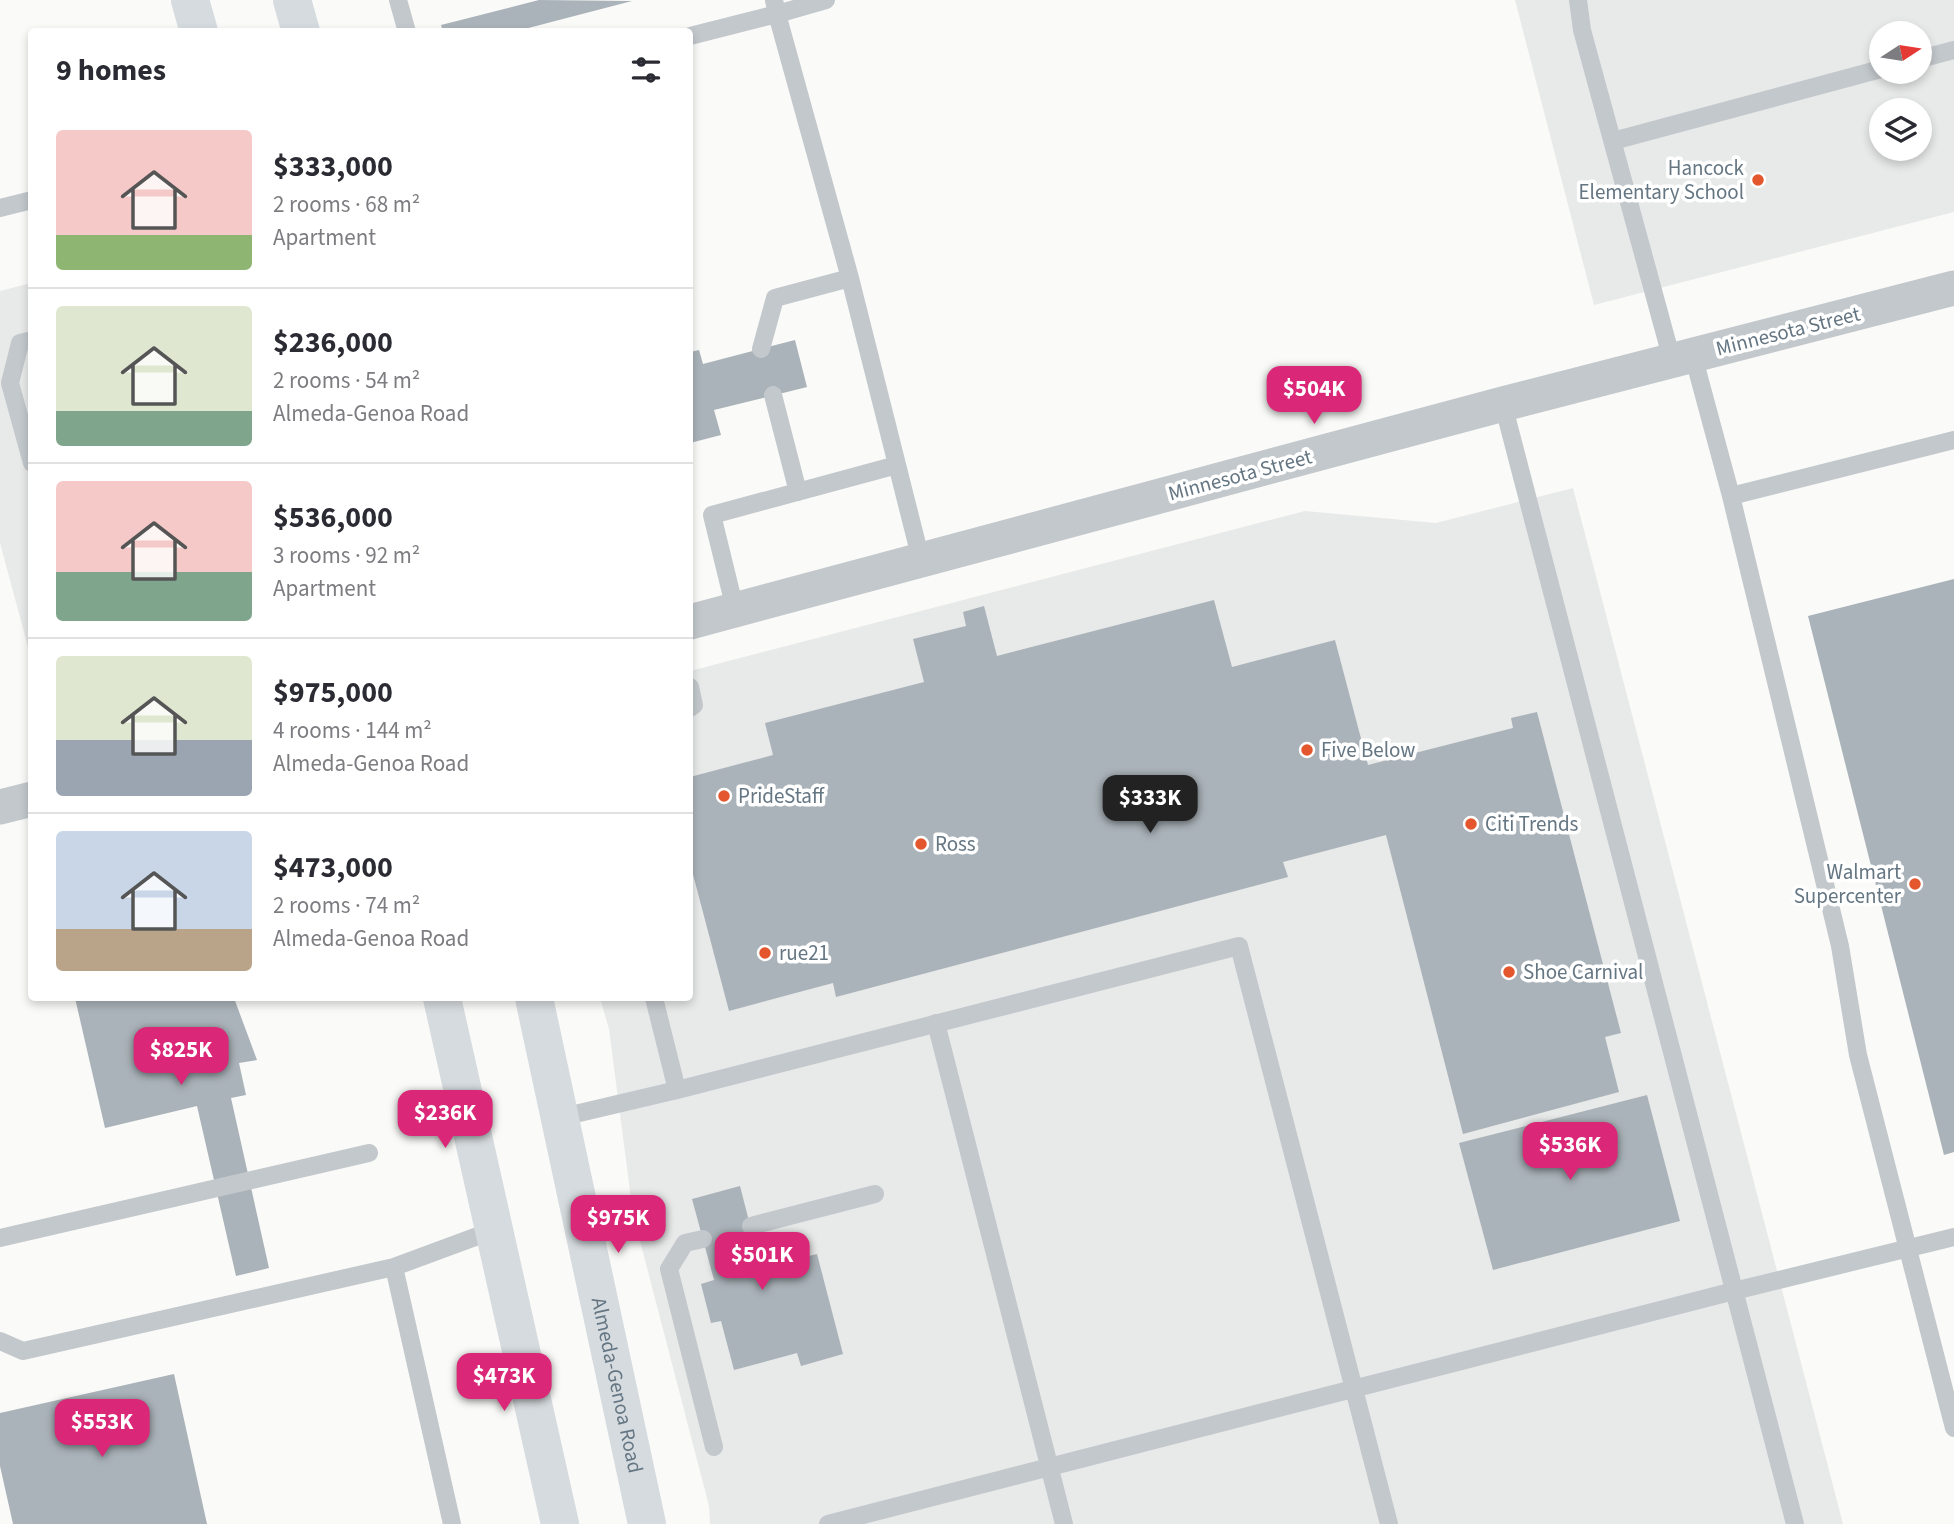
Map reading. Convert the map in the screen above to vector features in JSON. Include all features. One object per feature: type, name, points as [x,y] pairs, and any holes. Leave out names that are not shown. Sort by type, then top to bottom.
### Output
[{"type":"main road","points":[[190,0],[199,28]]},
{"type":"main road","points":[[292,0],[300,28]]},
{"type":"main road","points":[[443,1001],[560,1524]]},
{"type":"main road","name":"Almeda-Genoa Road","points":[[535,1001],[647,1524]]},
{"type":"street","name":"Minnesota Street","points":[[693,621],[1503,404],[1954,288]]},
{"type":"street","points":[[0,807],[28,800]]},
{"type":"lane","points":[[398,0],[406,28]]},
{"type":"lane","points":[[693,35],[775,7],[826,0]]},
{"type":"lane","points":[[1578,0],[1582,30],[1613,141],[1731,496],[1840,946],[1858,1055],[1954,1428]]},
{"type":"lane","points":[[775,7],[850,278],[921,560]]},
{"type":"lane","points":[[1932,56],[1954,50]]},
{"type":"lane","points":[[1613,141],[1869,72]]},
{"type":"lane","points":[[0,192],[16,204]]},
{"type":"lane","points":[[761,349],[775,298],[850,278]]},
{"type":"lane","points":[[26,342],[10,383],[28,448]]},
{"type":"lane","points":[[773,395],[798,492]]},
{"type":"lane","points":[[1503,404],[1796,1524]]},
{"type":"lane","points":[[1731,496],[1954,440]]},
{"type":"lane","points":[[735,609],[712,515],[897,466]]},
{"type":"lane","points":[[558,1118],[1240,946],[1389,1524]]},
{"type":"lane","points":[[655,1001],[677,1090]]},
{"type":"lane","points":[[936,1023],[1064,1524]]},
{"type":"lane","points":[[0,1238],[369,1153]]},
{"type":"lane","points":[[751,1226],[875,1194]]},
{"type":"lane","points":[[0,1340],[23,1351],[394,1267],[494,1230]]},
{"type":"lane","points":[[828,1524],[1954,1237]]},
{"type":"lane","points":[[703,1239],[685,1243],[669,1269],[714,1447]]},
{"type":"lane","points":[[394,1267],[452,1524]]},
{"type":"shaded area","name":"Hancock Elementary School","points":[[1515,0],[1954,0],[1954,212],[1594,305]]},
{"type":"shaded area","points":[[28,284],[28,647],[0,543],[0,291]]},
{"type":"shaded area","points":[[1573,488],[1843,1524],[710,1524],[709,1506],[633,1214],[609,1029],[601,1001],[693,1001],[693,670],[1305,511],[1436,523]]},
{"type":"building","points":[[539,0],[632,1],[528,28],[442,28],[441,25]]},
{"type":"building","points":[[795,340],[807,387],[714,410],[721,435],[693,442],[693,351],[699,350],[703,364]]},
{"type":"building","name":"Walmart Supercenter","points":[[1954,579],[1954,1152],[1944,1155],[1808,616]]},
{"type":"building","points":[[1214,600],[1232,667],[1335,640],[1368,765],[1513,728],[1511,718],[1537,712],[1621,1033],[1605,1037],[1619,1092],[1463,1134],[1386,835],[1283,862],[1288,877],[836,997],[833,983],[729,1011],[693,874],[693,776],[773,755],[765,723],[924,682],[913,639],[966,626],[963,612],[984,606],[997,656]]},
{"type":"building","points":[[76,1001],[235,1001],[257,1060],[239,1063],[246,1095],[231,1098],[269,1268],[236,1276],[197,1106],[105,1128]]},
{"type":"building","points":[[1647,1095],[1680,1221],[1493,1270],[1459,1143]]},
{"type":"building","points":[[740,1186],[761,1268],[817,1254],[843,1354],[801,1366],[797,1353],[734,1370],[721,1321],[711,1323],[701,1284],[714,1280],[692,1199]]},
{"type":"building","points":[[174,1374],[207,1524],[13,1524],[0,1466],[0,1413]]},
{"type":"place","name":"Hancock Elementary School","points":[[1758,180]]},
{"type":"place","name":"Five Below","points":[[1307,750]]},
{"type":"place","name":"PrideStaff","points":[[724,796]]},
{"type":"place","name":"Citi Trends","points":[[1471,824]]},
{"type":"place","name":"Ross","points":[[921,844]]},
{"type":"place","name":"Walmart Supercenter","points":[[1915,884]]},
{"type":"place","name":"rue21","points":[[765,953]]},
{"type":"place","name":"Shoe Carnival","points":[[1509,972]]}]
